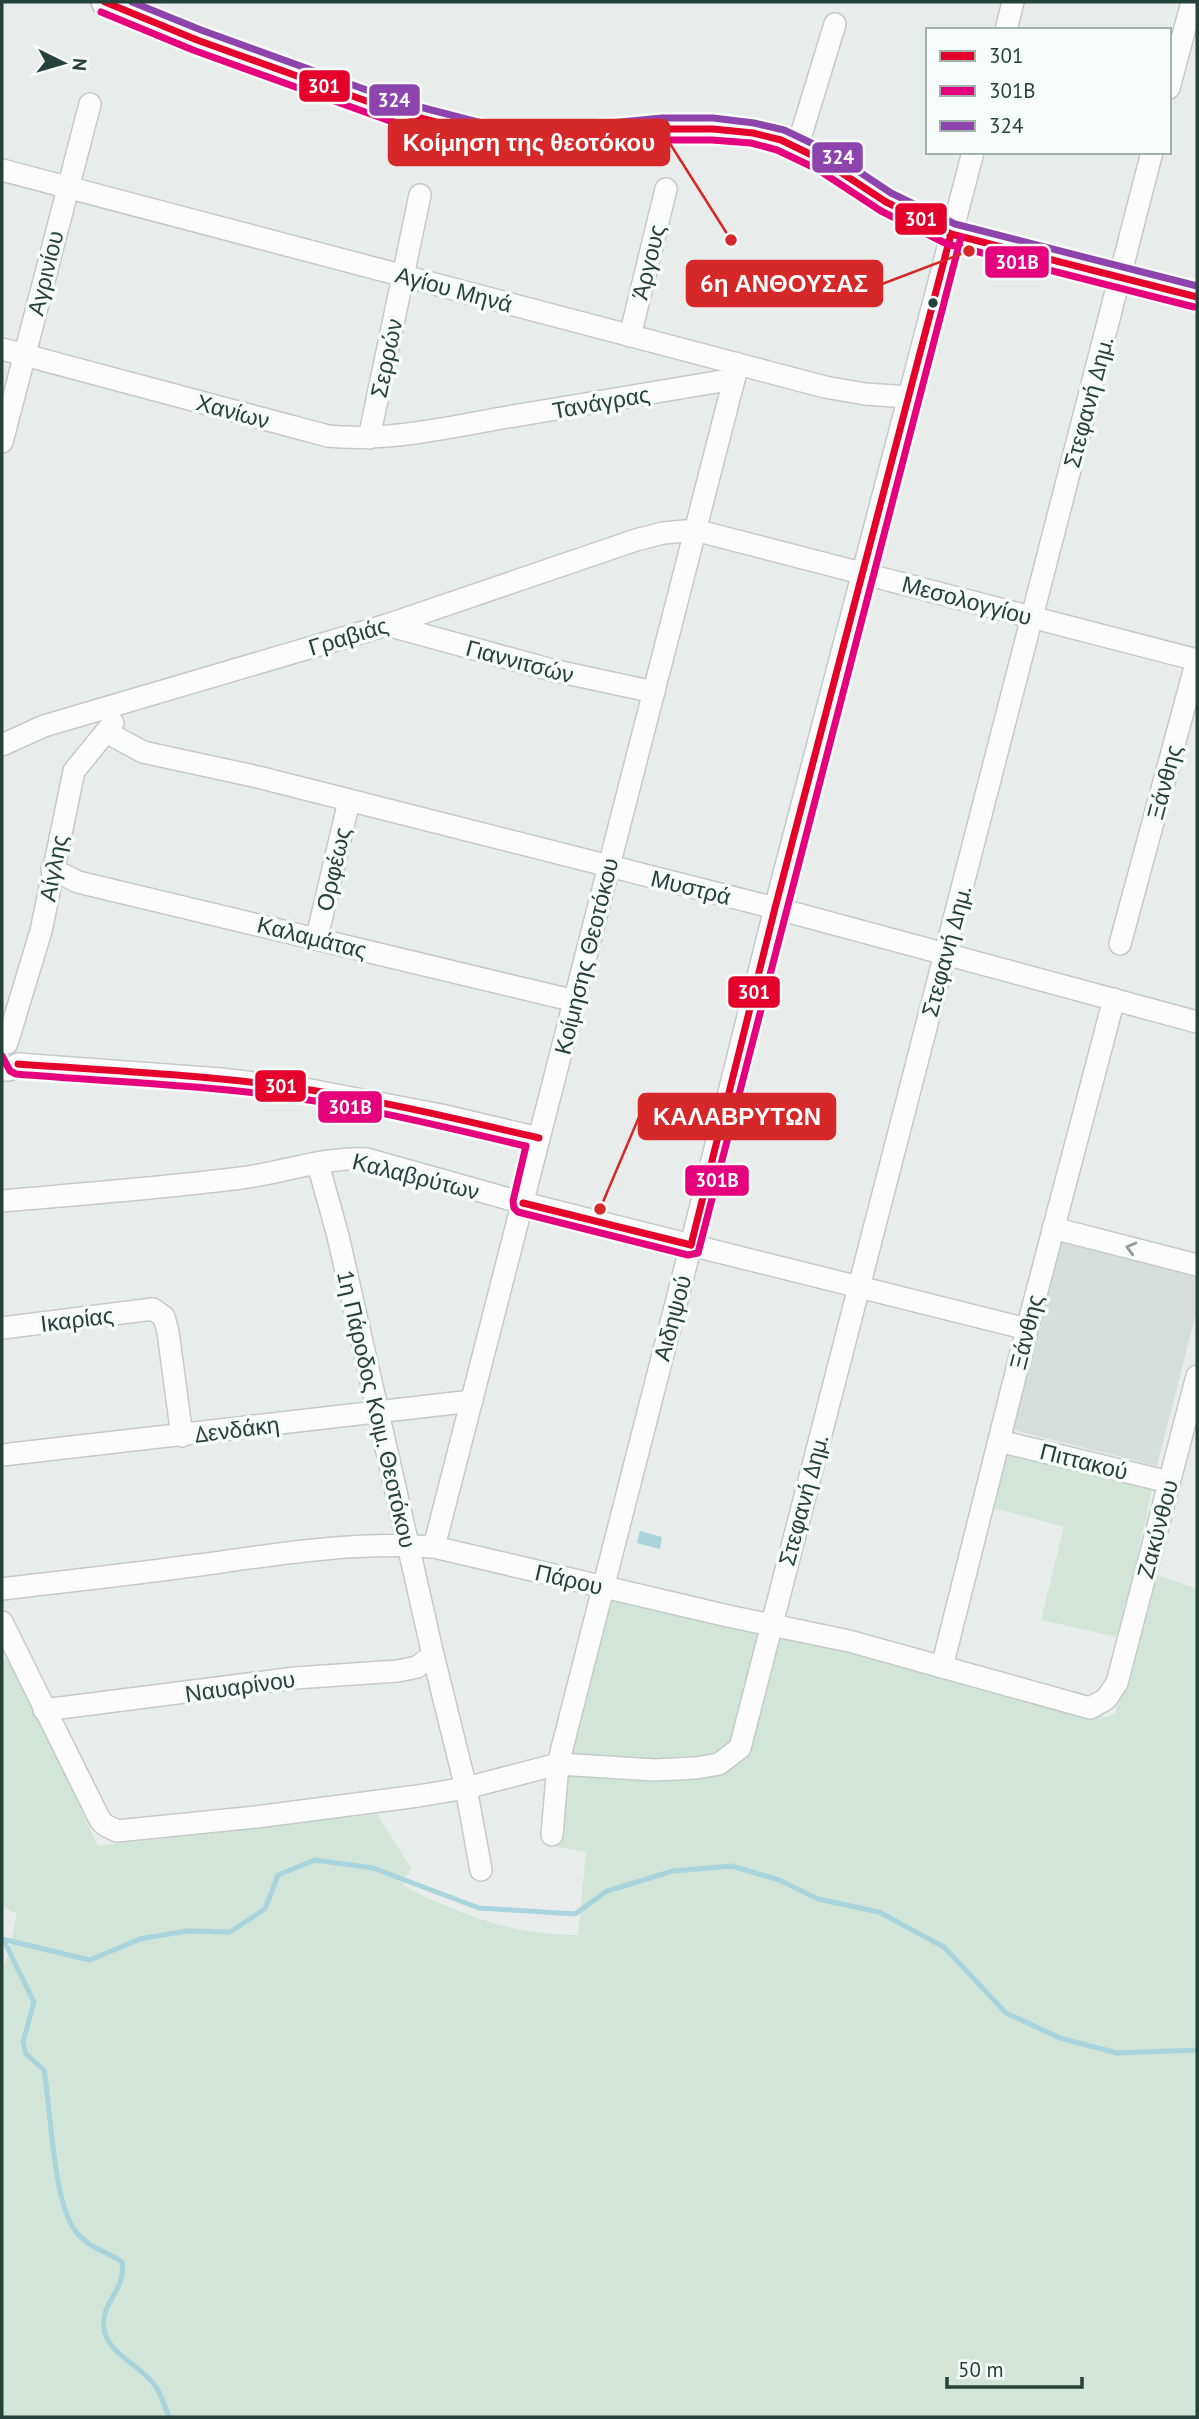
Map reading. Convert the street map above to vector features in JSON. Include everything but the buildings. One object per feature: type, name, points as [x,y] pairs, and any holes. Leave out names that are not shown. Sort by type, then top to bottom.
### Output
[{"type":"street","points":[[105,2],[209,44],[394,111],[492,137],[590,135],[662,129],[712,129],[753,133],[781,141],[822,160],[886,202],[951,234],[1197,297]]},
{"type":"street","points":[[1006,28],[1013,2]]},
{"type":"street","points":[[1171,81],[1192,2]]},
{"type":"street","points":[[797,148],[835,24]]},
{"type":"street","name":"Αγρινίου","points":[[2,442],[90,104]]},
{"type":"street","name":"Αιδηψού","points":[[552,1835],[558,1764],[602,1587],[775,908],[972,154]]},
{"type":"street","name":"Στεφανή Δημ.","points":[[44,1710],[100,1820],[117,1831],[256,1817],[466,1788],[558,1764],[655,1770],[696,1768],[719,1764],[740,1748],[1152,154]]},
{"type":"street","name":"Αγίου Μηνά","points":[[2,170],[630,335],[736,372],[845,391],[909,397]]},
{"type":"street","name":"Άργους","points":[[630,335],[666,189]]},
{"type":"street","name":"Σερρών","points":[[369,438],[420,195]]},
{"type":"street","name":"Χανίων","points":[[2,349],[327,436],[369,438],[468,424]]},
{"type":"street","name":"Τανάγρας","points":[[468,424],[736,372]]},
{"type":"street","name":"Κοίμησης Θεοτόκου","points":[[434,1547],[736,372]]},
{"type":"street","name":"Μεσολογγίου","points":[[695,530],[1197,660]]},
{"type":"street","name":"Γραβιάς","points":[[2,744],[84,713],[121,705],[387,625],[636,540],[663,533],[695,530]]},
{"type":"street","name":"Γιαννιτσών","points":[[387,625],[552,670],[654,692]]},
{"type":"street","name":"Ξάνθης","points":[[1120,944],[1197,660]]},
{"type":"street","name":"Αίγλης","points":[[5,1041],[41,931],[74,771],[118,717],[121,705]]},
{"type":"street","name":"Μυστρά","points":[[106,732],[143,752],[208,765],[775,908],[1197,1022]]},
{"type":"street","name":"Ορφέως","points":[[317,937],[349,801]]},
{"type":"street","name":"Καλαμάτας","points":[[52,869],[78,882],[317,937],[575,1001]]},
{"type":"street","name":"Ξάνθης","points":[[943,1667],[1027,1329],[1114,999]]},
{"type":"street","points":[[5,1041],[10,1067],[221,1079],[293,1087],[416,1110],[539,1138]]},
{"type":"street","name":"Καλαβρύτων","points":[[2,1201],[241,1178],[344,1158],[367,1160],[523,1203],[1027,1329]]},
{"type":"street","name":"1η Πάροδος Κοιμ. Θεοτόκου","points":[[318,1164],[338,1236],[433,1655],[466,1788],[481,1870]]},
{"type":"street","points":[[1054,1228],[1197,1265]]},
{"type":"street","name":"Ικαρίας","points":[[2,1328],[153,1309],[164,1317],[168,1332],[182,1436]]},
{"type":"street","name":"Ζακύνθου","points":[[1117,1683],[1197,1376]]},
{"type":"street","name":"Δενδάκη","points":[[2,1455],[472,1401]]},
{"type":"street","name":"Πιττακού","points":[[999,1441],[1169,1482]]},
{"type":"street","name":"Πάρου","points":[[2,1589],[329,1547],[434,1547],[849,1641],[1090,1708],[1106,1699],[1117,1683]]},
{"type":"street","points":[[2,1622],[44,1710]]},
{"type":"street","name":"Ναυαρίνου","points":[[44,1710],[285,1679],[398,1671],[417,1667],[433,1655]]},
{"type":"shaded area","points":[[1062,1238],[1197,1273],[1197,1309],[1157,1466],[1013,1430]]},
{"type":"green space","points":[[1000,1447],[1153,1485],[1135,1567],[1197,1589],[1197,2417],[2,2417],[2,1963],[6,1963],[17,1914],[2,1907],[2,1659],[11,1659],[98,1846],[377,1814],[411,1868],[403,1884],[414,1891],[498,1925],[544,1933],[578,1935],[586,1852],[557,1847],[564,1776],[609,1597],[856,1648],[1106,1717],[1115,1714],[1134,1641],[1041,1620],[1064,1527],[986,1506]]},
{"type":"water","points":[[640,1531],[662,1537],[660,1549],[637,1543]]},
{"type":"waterway","points":[[2,1939],[90,1960],[140,1939],[187,1931],[230,1932],[265,1909],[278,1875],[315,1860],[373,1868],[479,1908],[575,1914],[607,1891],[673,1871],[732,1866],[779,1880],[818,1899],[879,1912],[944,1947],[1006,2013],[1060,2038],[1117,2053],[1197,2050]]},
{"type":"waterway","points":[[3,1939],[34,2002],[23,2042],[26,2054],[44,2070],[57,2176],[67,2215],[84,2240],[122,2262],[120,2282],[105,2313],[105,2333],[114,2349],[144,2373],[156,2387],[169,2417]]},
{"type":"transit line","name":"301","points":[[105,2],[197,40],[394,111],[492,137],[713,129],[753,133],[781,140],[822,160],[886,202],[951,234],[1197,297]]},
{"type":"transit line","name":"324","points":[[132,2],[397,101],[493,126],[589,125],[662,118],[713,118],[784,130],[828,151],[891,193],[955,224],[1197,286]]},
{"type":"transit line","name":"301B","points":[[101,12],[193,50],[390,121],[490,147],[712,140],[751,143],[777,150],[817,169],[881,211],[947,244],[1194,307]]},
{"type":"transit line","name":"301","points":[[691,1245],[775,908],[951,234]]},
{"type":"transit line","name":"301B","points":[[2,1056],[10,1071],[16,1074],[195,1087],[302,1099],[387,1114],[526,1146],[513,1201],[518,1212],[688,1255],[698,1253],[961,237]]},
{"type":"transit line","name":"301","points":[[18,1064],[269,1084],[393,1105],[539,1138]]},
{"type":"transit line","name":"301","points":[[523,1203],[691,1245]]},
{"type":"place","name":"Κοίμηση της θεοτόκου","points":[[731,240]]},
{"type":"place","name":"6η ΑΝΘΟΥΣΑΣ","points":[[969,251]]},
{"type":"place","name":"ΚΑΛΑΒΡΥΤΩΝ","points":[[600,1209]]}]
